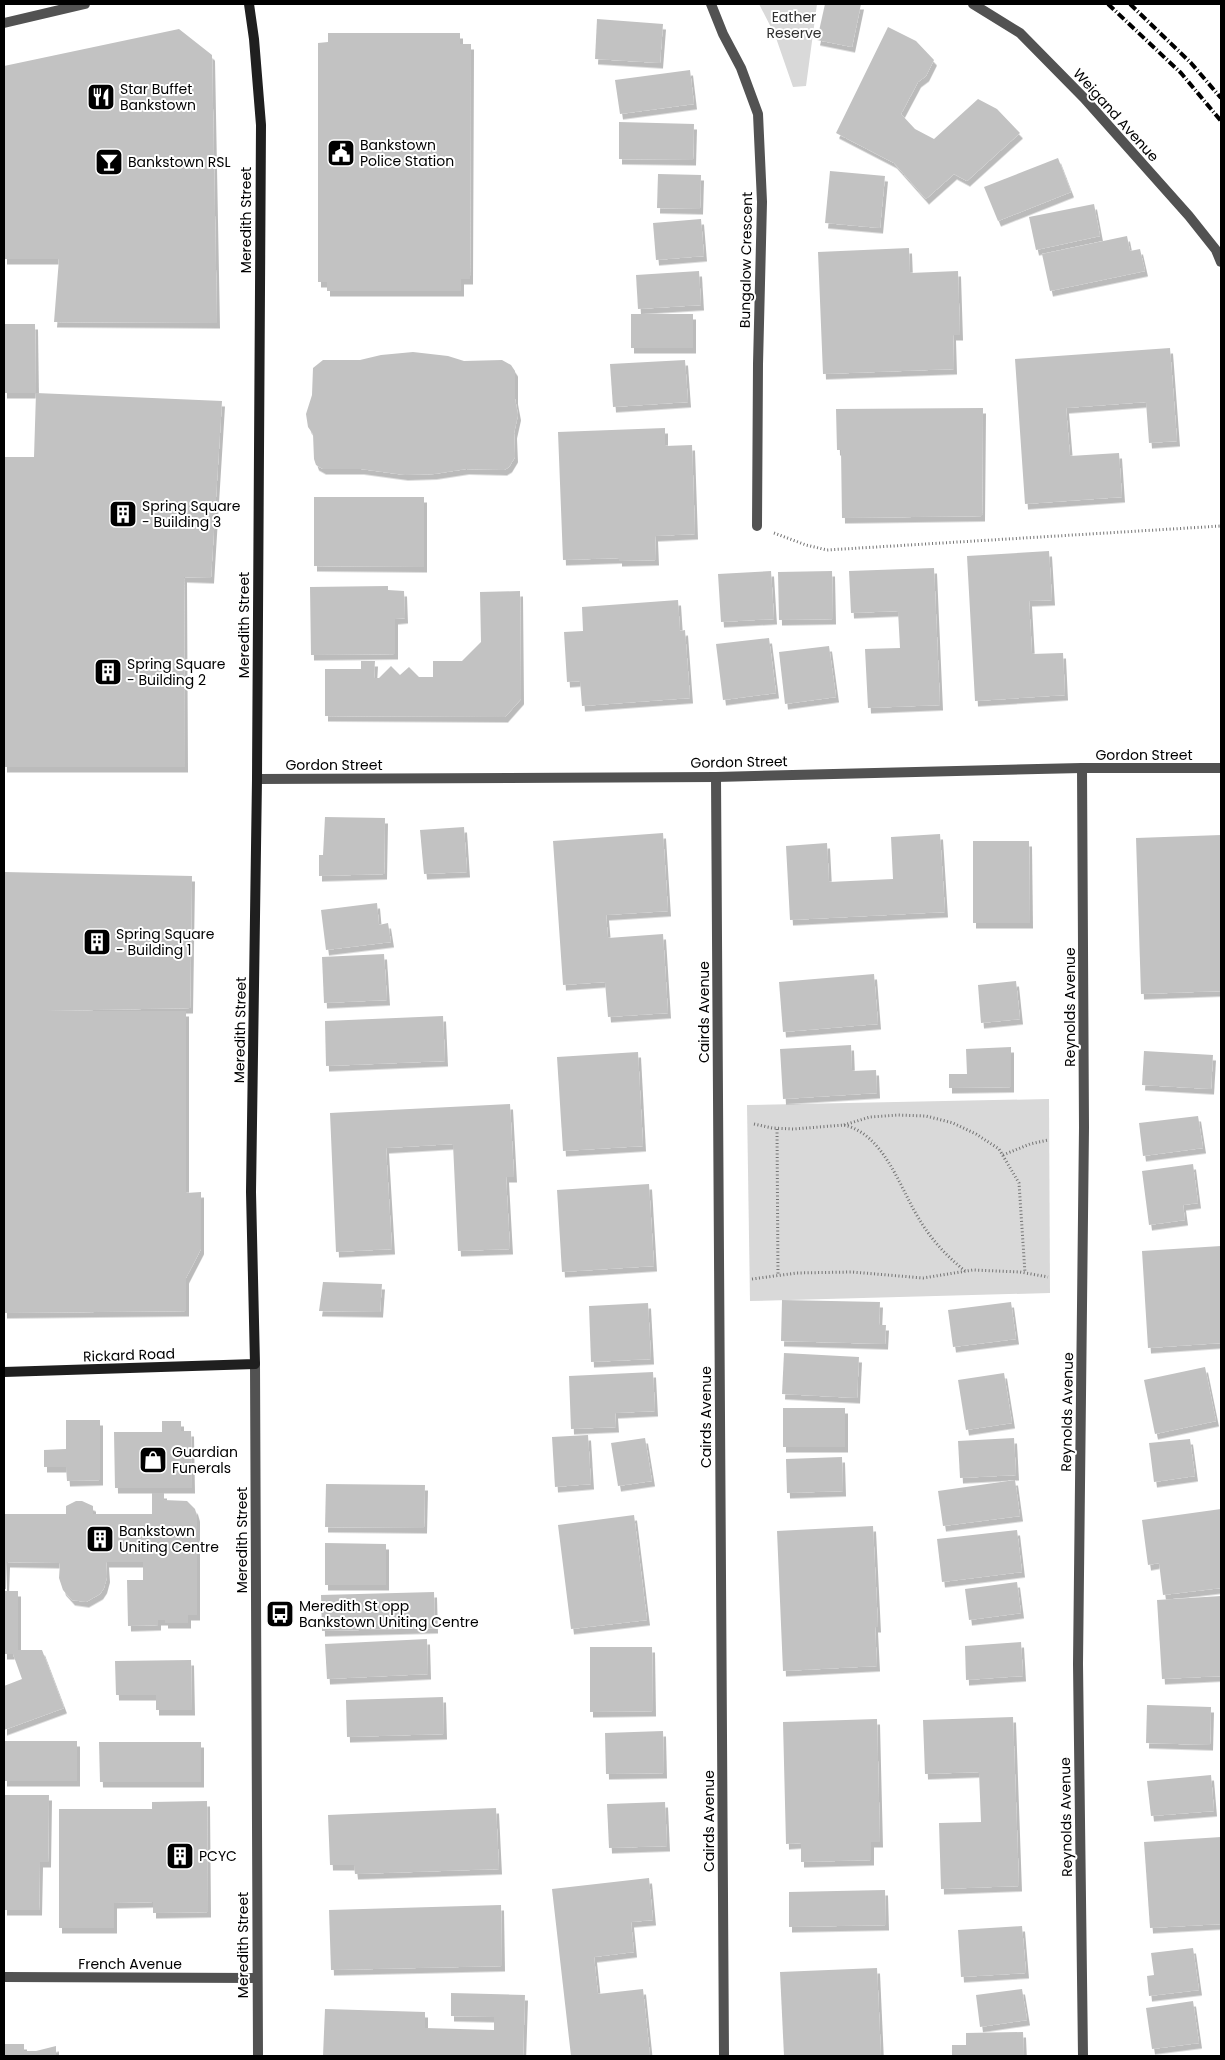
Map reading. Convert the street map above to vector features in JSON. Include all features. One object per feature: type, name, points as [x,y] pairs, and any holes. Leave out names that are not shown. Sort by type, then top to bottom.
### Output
[{"type":"main road","name":"Meredith Street","points":[[249,4],[254,39],[261,125],[257,778],[251,1192],[255,1364]]},
{"type":"main road","name":"Rickard Road","points":[[4,1372],[255,1364]]},
{"type":"street","points":[[4,22],[85,4]]},
{"type":"street","name":"Bungalow Crescent","points":[[711,4],[723,34],[741,68],[758,114],[762,202],[758,364],[758,526]]},
{"type":"street","name":"Weigand Avenue","points":[[973,4],[1020,34],[1084,98],[1189,216],[1216,250],[1221,262]]},
{"type":"street","name":"Gordon Street","points":[[257,778],[716,777],[1082,768],[1221,768]]},
{"type":"street","name":"Reynolds Avenue","points":[[1082,768],[1084,1127],[1078,1664],[1083,2056]]},
{"type":"street","name":"Cairds Avenue","points":[[716,777],[724,2056]]},
{"type":"street","name":"Meredith Street","points":[[255,1364],[258,2056]]},
{"type":"street","name":"French Avenue","points":[[4,1977],[257,1978]]},
{"type":"path","points":[[758,526],[806,545],[828,550],[1221,526]]},
{"type":"path","points":[[754,1124],[777,1129],[844,1125],[870,1117],[898,1114],[926,1116],[953,1123],[976,1134],[999,1149],[1019,1183],[1024,1273]]},
{"type":"path","points":[[844,1125],[854,1127],[872,1142],[900,1179],[913,1208],[934,1241],[947,1256],[966,1271]]},
{"type":"path","points":[[777,1129],[778,1275]]},
{"type":"path","points":[[1003,1155],[1030,1144],[1048,1140]]},
{"type":"path","points":[[752,1278],[852,1272],[923,1278],[966,1271],[1024,1273],[1048,1277]]},
{"type":"green space","name":"Eather Reserve","points":[[759,4],[817,4],[806,86],[793,87],[775,35]]},
{"type":"green space","points":[[1049,1099],[1050,1293],[750,1301],[747,1105]]},
{"type":"building","points":[[825,4],[861,4],[852,47],[817,40]]},
{"type":"building","points":[[597,19],[663,24],[660,63],[595,59]]},
{"type":"building","points":[[888,27],[916,41],[934,60],[926,76],[918,82],[901,114],[915,129],[934,139],[978,99],[997,109],[1020,133],[967,181],[954,174],[926,199],[894,163],[836,133]]},
{"type":"building","name":"Bankstown RSL","points":[[179,29],[212,55],[217,323],[54,322],[59,259],[4,259],[4,66]]},
{"type":"building","points":[[328,33],[460,33],[460,44],[471,44],[470,279],[461,279],[461,291],[327,291],[327,282],[318,282],[318,43],[328,42]]},
{"type":"building","points":[[690,70],[694,104],[620,114],[615,80]]},
{"type":"building","points":[[619,122],[694,124],[693,160],[619,159]]},
{"type":"building","points":[[1058,158],[1071,192],[998,221],[984,187]]},
{"type":"building","points":[[830,171],[885,176],[880,228],[825,223]]},
{"type":"building","points":[[658,174],[701,175],[700,209],[657,208]]},
{"type":"building","points":[[1094,204],[1100,236],[1036,250],[1029,217]]},
{"type":"building","points":[[701,219],[704,256],[656,260],[653,223]]},
{"type":"building","points":[[1127,236],[1130,251],[1140,249],[1145,271],[1050,291],[1042,254]]},
{"type":"building","points":[[909,248],[910,273],[958,271],[960,335],[953,335],[954,369],[823,374],[818,252]]},
{"type":"building","points":[[699,271],[701,305],[638,309],[636,275]]},
{"type":"building","points":[[631,314],[693,314],[693,348],[631,348]]},
{"type":"building","points":[[4,324],[35,324],[36,393],[4,393]]},
{"type":"building","points":[[1170,348],[1177,441],[1149,443],[1146,402],[1066,408],[1070,456],[1119,453],[1122,497],[1025,504],[1015,359]]},
{"type":"building","points":[[413,352],[448,356],[464,361],[502,360],[511,365],[515,371],[515,399],[518,415],[514,433],[515,457],[509,467],[504,470],[466,469],[434,474],[405,475],[361,469],[323,469],[316,465],[313,434],[308,427],[306,414],[312,395],[313,368],[323,360],[360,360],[381,355]]},
{"type":"building","points":[[685,360],[688,402],[613,407],[610,364]]},
{"type":"building","points":[[36,393],[222,401],[211,578],[184,577],[185,767],[4,767],[4,457],[34,457]]},
{"type":"building","points":[[983,408],[982,516],[842,518],[841,450],[837,450],[836,409]]},
{"type":"building","points":[[665,428],[665,446],[692,445],[695,534],[655,536],[656,560],[619,561],[619,558],[563,560],[558,432]]},
{"type":"building","points":[[314,497],[424,497],[424,567],[314,566]]},
{"type":"building","points":[[1049,551],[1052,600],[1029,601],[1032,654],[1063,653],[1065,695],[975,701],[967,556]]},
{"type":"building","points":[[934,568],[940,705],[868,708],[865,649],[900,648],[898,611],[851,613],[849,571]]},
{"type":"building","points":[[771,571],[774,619],[721,622],[718,574]]},
{"type":"building","points":[[832,571],[833,619],[779,620],[778,572]]},
{"type":"building","points":[[388,586],[388,590],[404,591],[405,618],[395,619],[395,654],[311,655],[310,587]]},
{"type":"building","points":[[520,591],[521,699],[505,717],[325,716],[325,669],[361,669],[361,661],[375,661],[374,678],[379,678],[391,666],[400,675],[409,667],[419,677],[433,677],[433,661],[462,661],[481,642],[480,592]]},
{"type":"building","points":[[678,600],[680,631],[685,630],[690,698],[582,706],[580,681],[567,682],[564,632],[583,631],[582,607]]},
{"type":"building","points":[[769,638],[776,693],[723,700],[716,644]]},
{"type":"building","points":[[829,646],[836,697],[785,704],[779,652]]},
{"type":"building","points":[[325,817],[385,818],[384,874],[319,876],[319,855],[323,855]]},
{"type":"building","points":[[464,827],[467,872],[424,874],[420,830]]},
{"type":"building","points":[[663,833],[668,911],[606,915],[608,938],[663,934],[668,1013],[608,1017],[605,982],[563,985],[553,841]]},
{"type":"building","points":[[940,834],[945,912],[790,920],[786,846],[827,843],[829,882],[893,879],[891,837]]},
{"type":"building","points":[[1221,835],[1221,991],[1141,994],[1136,838]]},
{"type":"building","points":[[973,841],[1029,841],[1030,923],[973,923]]},
{"type":"building","points":[[4,872],[192,876],[190,1008],[46,1011],[186,1011],[186,1193],[201,1192],[201,1249],[186,1278],[186,1311],[4,1313]]},
{"type":"building","points":[[377,903],[379,925],[388,923],[391,942],[326,950],[321,910]]},
{"type":"building","points":[[384,954],[387,1000],[324,1003],[322,957]]},
{"type":"building","points":[[874,974],[878,1024],[783,1032],[779,982]]},
{"type":"building","points":[[1016,981],[1020,1019],[981,1023],[978,985]]},
{"type":"building","points":[[443,1016],[445,1061],[326,1066],[325,1021]]},
{"type":"building","points":[[851,1045],[852,1071],[876,1070],[877,1093],[783,1099],[780,1049]]},
{"type":"building","points":[[1011,1047],[1011,1087],[949,1088],[949,1074],[967,1074],[966,1049]]},
{"type":"building","points":[[1144,1051],[1213,1055],[1211,1089],[1142,1085]]},
{"type":"building","points":[[638,1052],[643,1146],[563,1151],[557,1057]]},
{"type":"building","points":[[510,1104],[514,1177],[506,1177],[510,1249],[458,1251],[453,1144],[386,1148],[392,1249],[336,1252],[330,1113]]},
{"type":"building","points":[[1198,1116],[1203,1148],[1143,1156],[1139,1123]]},
{"type":"building","points":[[1193,1164],[1198,1203],[1183,1205],[1185,1220],[1149,1225],[1142,1171]]},
{"type":"building","points":[[649,1184],[654,1266],[562,1272],[557,1190]]},
{"type":"building","points":[[1221,1246],[1221,1343],[1148,1348],[1142,1251]]},
{"type":"building","points":[[323,1282],[382,1284],[380,1312],[319,1311]]},
{"type":"building","points":[[782,1300],[880,1302],[879,1325],[886,1325],[885,1344],[781,1341]]},
{"type":"building","points":[[1011,1302],[1016,1339],[953,1347],[948,1310]]},
{"type":"building","points":[[648,1303],[651,1359],[591,1362],[589,1306]]},
{"type":"building","points":[[784,1353],[859,1357],[857,1398],[782,1394]]},
{"type":"building","points":[[1205,1367],[1216,1421],[1155,1434],[1144,1380]]},
{"type":"building","points":[[653,1372],[655,1411],[615,1413],[616,1427],[571,1429],[569,1376]]},
{"type":"building","points":[[1004,1373],[1012,1423],[966,1430],[958,1380]]},
{"type":"building","points":[[783,1408],[845,1408],[845,1447],[783,1447]]},
{"type":"building","points":[[66,1420],[100,1420],[100,1480],[67,1481],[66,1467],[44,1467],[44,1450],[66,1449]]},
{"type":"building","name":"Guardian Funerals","points":[[162,1421],[181,1421],[181,1431],[191,1431],[192,1488],[115,1488],[114,1432],[162,1432]]},
{"type":"building","points":[[588,1435],[591,1484],[555,1487],[552,1437]]},
{"type":"building","points":[[645,1438],[652,1481],[618,1486],[611,1443]]},
{"type":"building","points":[[1014,1438],[1016,1475],[960,1478],[958,1441]]},
{"type":"building","points":[[1190,1439],[1195,1476],[1154,1482],[1149,1443]]},
{"type":"building","points":[[842,1457],[843,1491],[787,1493],[786,1459]]},
{"type":"building","points":[[1015,1480],[1020,1516],[943,1526],[938,1491]]},
{"type":"building","points":[[326,1484],[425,1485],[424,1528],[325,1527]]},
{"type":"building","name":"Bankstown Uniting Centre","points":[[152,1493],[164,1493],[164,1500],[187,1501],[195,1509],[197,1516],[197,1615],[188,1615],[188,1623],[165,1623],[165,1620],[158,1620],[158,1625],[128,1626],[127,1580],[143,1580],[143,1562],[106,1562],[107,1577],[104,1588],[100,1594],[86,1602],[72,1600],[63,1590],[59,1578],[60,1563],[7,1562],[6,1589],[4,1589],[4,1514],[66,1514],[66,1506],[76,1501],[82,1501],[93,1506],[93,1514],[152,1514]]},
{"type":"building","points":[[1221,1509],[1221,1588],[1163,1595],[1159,1563],[1148,1565],[1142,1520]]},
{"type":"building","points":[[634,1515],[647,1620],[571,1629],[558,1525]]},
{"type":"building","points":[[873,1526],[878,1627],[875,1627],[877,1666],[783,1671],[777,1531]]},
{"type":"building","points":[[1017,1530],[1022,1572],[942,1582],[937,1539]]},
{"type":"building","points":[[325,1543],[386,1544],[386,1585],[325,1585]]},
{"type":"building","points":[[1017,1582],[1021,1613],[969,1620],[965,1589]]},
{"type":"building","points":[[4,1591],[18,1591],[18,1650],[42,1650],[64,1708],[4,1730],[4,1686],[22,1679],[13,1654],[4,1654]]},
{"type":"building","points":[[434,1592],[435,1628],[322,1631],[321,1595]]},
{"type":"building","points":[[1221,1596],[1221,1676],[1162,1679],[1157,1600]]},
{"type":"building","points":[[427,1639],[428,1674],[327,1679],[325,1644]]},
{"type":"building","points":[[1021,1642],[1023,1676],[966,1680],[965,1646]]},
{"type":"building","points":[[590,1647],[652,1647],[653,1711],[590,1712]]},
{"type":"building","points":[[191,1660],[192,1710],[156,1710],[156,1695],[116,1695],[115,1661]]},
{"type":"building","points":[[443,1697],[444,1734],[347,1737],[346,1700]]},
{"type":"building","points":[[1147,1705],[1211,1707],[1210,1745],[1146,1743]]},
{"type":"building","points":[[1013,1717],[1019,1886],[941,1889],[939,1823],[981,1822],[979,1772],[925,1774],[923,1720]]},
{"type":"building","points":[[877,1719],[880,1842],[871,1842],[871,1860],[801,1862],[801,1843],[786,1844],[783,1722]]},
{"type":"building","points":[[663,1731],[664,1773],[606,1774],[605,1733]]},
{"type":"building","points":[[4,1741],[77,1741],[77,1781],[4,1781]]},
{"type":"building","points":[[99,1742],[201,1742],[201,1782],[100,1782]]},
{"type":"building","points":[[1211,1775],[1214,1811],[1151,1816],[1147,1781]]},
{"type":"building","points":[[4,1795],[49,1795],[48,1862],[40,1862],[39,1910],[4,1910]]},
{"type":"building","points":[[207,1801],[208,1912],[153,1913],[153,1902],[114,1903],[114,1928],[59,1928],[59,1809],[152,1809],[152,1802]]},
{"type":"building","points":[[665,1802],[667,1846],[609,1848],[607,1804]]},
{"type":"building","points":[[496,1808],[499,1869],[355,1874],[354,1865],[330,1865],[328,1815]]},
{"type":"building","points":[[1221,1837],[1221,1924],[1150,1928],[1144,1842]]},
{"type":"building","points":[[649,1878],[653,1920],[631,1922],[634,1952],[594,1957],[598,1994],[643,1989],[650,2056],[571,2056],[552,1889]]},
{"type":"building","points":[[885,1890],[886,1925],[789,1927],[789,1892]]},
{"type":"building","points":[[501,1905],[502,1966],[331,1970],[329,1910]]},
{"type":"building","points":[[1022,1926],[1026,1973],[961,1977],[958,1930]]},
{"type":"building","points":[[1193,1948],[1199,1990],[1149,1996],[1147,1976],[1154,1975],[1151,1953]]},
{"type":"building","points":[[877,1968],[881,2056],[784,2056],[780,1972]]},
{"type":"building","points":[[1022,1989],[1027,2020],[980,2027],[976,1995]]},
{"type":"building","points":[[451,1993],[525,1995],[523,2056],[323,2056],[325,2009],[425,2012],[425,2028],[494,2030],[494,2017],[451,2016]]},
{"type":"building","points":[[1193,2001],[1199,2043],[1152,2049],[1146,2008]]},
{"type":"building","points":[[1023,2032],[1024,2056],[952,2056],[952,2045],[966,2045],[966,2033]]},
{"type":"building","points":[[5,2044],[24,2044],[24,2051],[36,2051],[56,2046],[56,2056],[4,2056]]},
{"type":"railway","points":[[1108,4],[1181,73],[1221,121]]},
{"type":"railway","points":[[1130,4],[1191,63],[1221,98]]},
{"type":"place","name":"Star Buffet Bankstown","points":[[101,97]]},
{"type":"place","name":"Bankstown Police Station","points":[[341,153]]},
{"type":"place","name":"Bankstown RSL","points":[[109,162]]},
{"type":"place","name":"Spring Square - Building 3","points":[[123,514]]},
{"type":"place","name":"Spring Square - Building 2","points":[[108,672]]},
{"type":"place","name":"Spring Square - Building 1","points":[[97,942]]},
{"type":"place","name":"Guardian Funerals","points":[[153,1460]]},
{"type":"place","name":"Bankstown Uniting Centre","points":[[100,1539]]},
{"type":"place","name":"Meredith St opp Bankstown Uniting Centre","points":[[280,1614]]},
{"type":"place","name":"PCYC","points":[[180,1856]]}]
